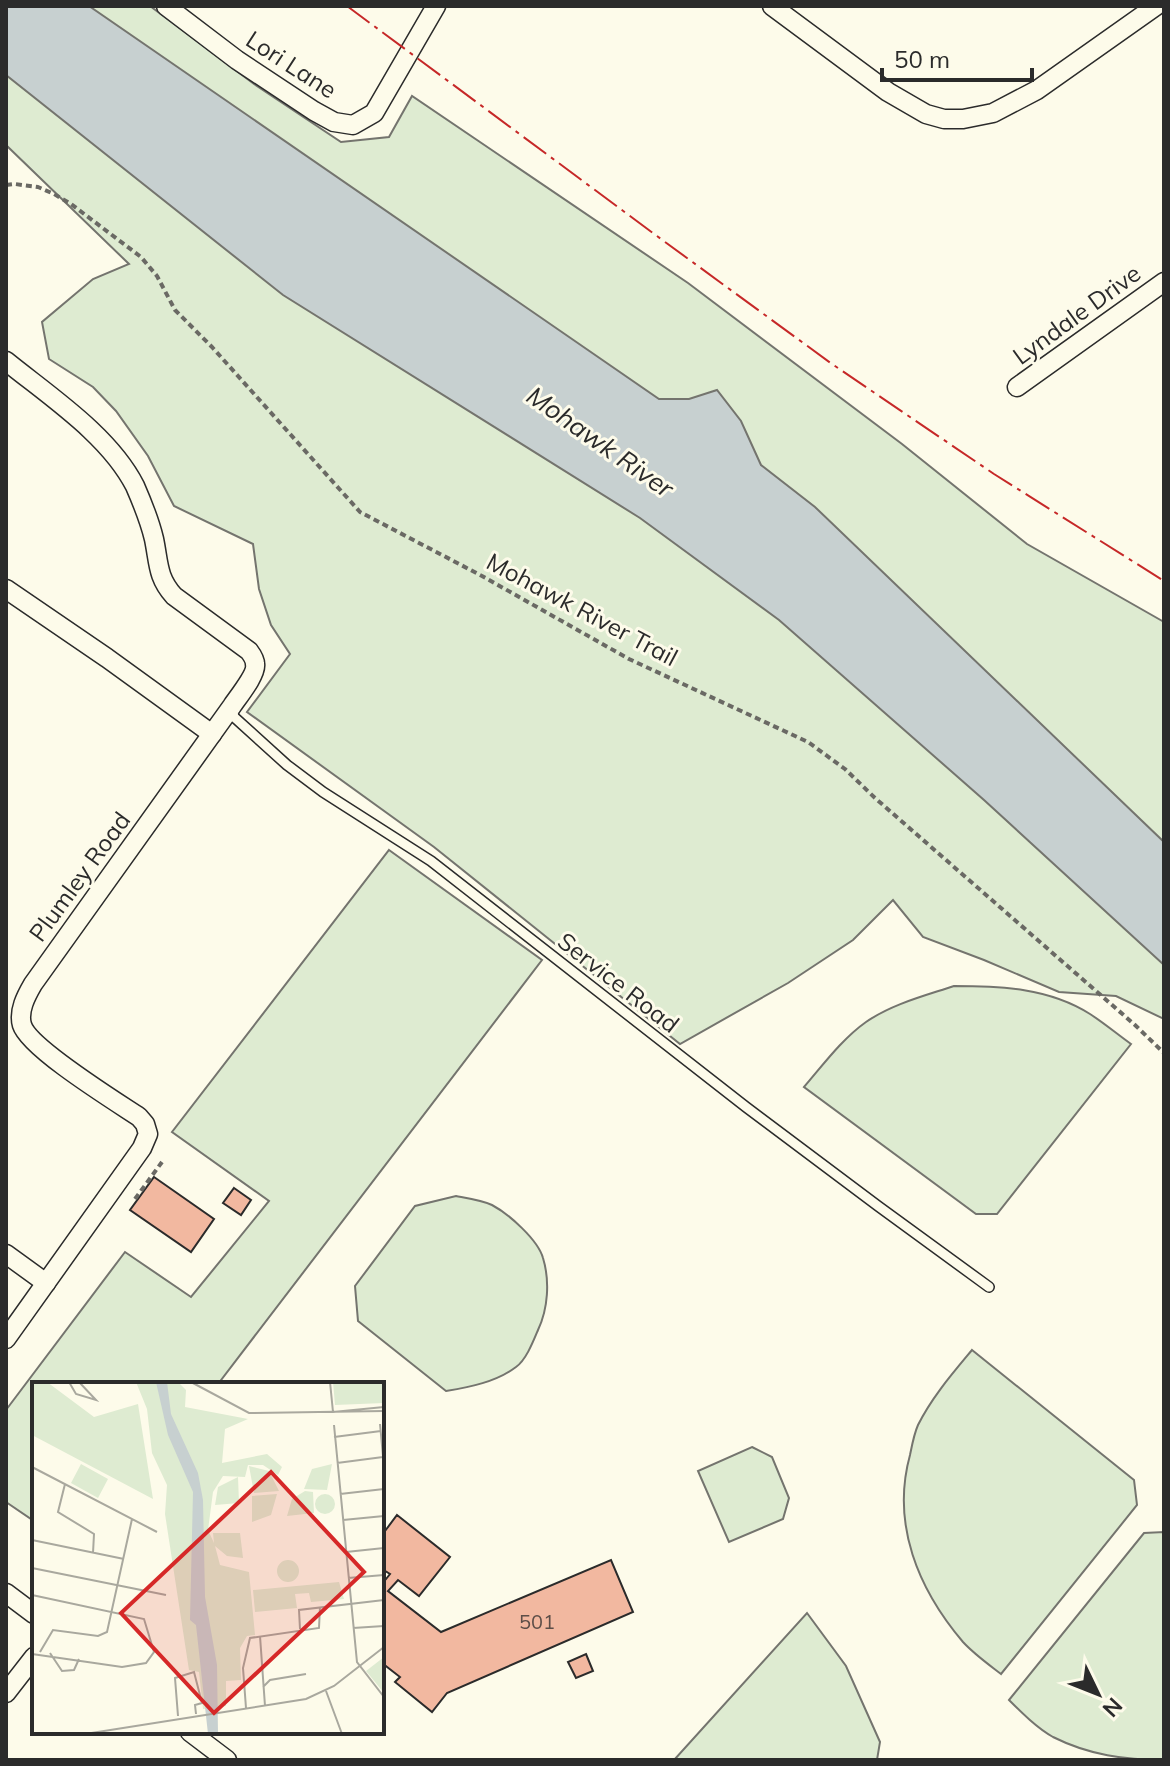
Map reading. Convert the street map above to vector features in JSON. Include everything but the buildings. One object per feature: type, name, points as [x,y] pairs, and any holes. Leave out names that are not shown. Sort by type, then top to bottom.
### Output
[{"type":"street","name":"Lori Lane","points":[[166,6],[237,60],[314,111],[334,122],[353,125],[374,113],[436,6]]},
{"type":"street","points":[[772,6],[888,92],[926,114],[944,119],[963,119],[993,113],[1037,90],[1156,6]]},
{"type":"street","name":"Lyndale Drive","points":[[1017,387],[1164,282]]},
{"type":"street","name":"Plumley Road","points":[[6,361],[109,447],[134,485],[142,504],[164,585],[174,596],[249,651],[256,665],[232,706],[33,984],[6,1031]]},
{"type":"street","points":[[6,589],[212,734]]},
{"type":"street","points":[[6,1339],[142,1148],[148,1134],[139,1117],[35,1043],[23,1028],[21,1009]]},
{"type":"street","points":[[6,1254],[46,1283]]},
{"type":"street","points":[[6,1593],[32,1612]]},
{"type":"street","points":[[6,1693],[32,1660]]},
{"type":"street","points":[[193,1734],[227,1760]]},
{"type":"lane","name":"Service Road","points":[[232,706],[234,717],[287,765],[323,792],[431,861],[746,1107],[989,1287]]},
{"type":"path","name":"Mohawk River Trail","points":[[6,185],[38,187],[54,194],[141,257],[157,276],[175,310],[360,512],[629,659],[808,742],[845,769],[1164,1053]]},
{"type":"path","points":[[135,1199],[162,1162]]},
{"type":"green space","points":[[47,6],[150,6],[254,84],[341,142],[389,137],[412,96],[688,283],[902,444],[1027,544],[1164,622],[1164,1019],[1116,996],[1059,992],[923,937],[893,900],[853,940],[788,983],[680,1044],[434,847],[247,712],[290,654],[271,625],[259,589],[253,544],[174,506],[148,456],[116,411],[93,387],[49,359],[42,322],[93,279],[129,264],[6,145],[6,64]]},
{"type":"green space","points":[[389,850],[542,960],[220,1382],[32,1382],[32,1520],[6,1502],[6,1410],[125,1252],[191,1297],[269,1201],[172,1132]]},
{"type":"green space","points":[[954,986],[1024,990],[1058,999],[1090,1014],[1131,1044],[997,1214],[976,1214],[804,1087],[841,1044],[866,1022],[897,1005]]},
{"type":"green space","points":[[456,1196],[492,1205],[529,1236],[543,1258],[547,1295],[541,1322],[520,1364],[491,1380],[446,1391],[358,1321],[355,1286],[415,1206]]},
{"type":"green space","points":[[972,1350],[1134,1480],[1137,1505],[1001,1674],[963,1642],[933,1600],[912,1554],[904,1506],[905,1481],[918,1425],[936,1395]]},
{"type":"green space","points":[[752,1447],[772,1457],[789,1498],[783,1519],[729,1542],[698,1471]]},
{"type":"green space","points":[[1164,1532],[1164,1760],[1107,1755],[1053,1737],[1035,1725],[1009,1700],[1144,1533]]},
{"type":"green space","points":[[807,1613],[846,1666],[880,1742],[877,1760],[674,1760]]},
{"type":"water","name":"Mohawk River","points":[[6,6],[89,6],[659,399],[689,399],[717,390],[741,421],[761,465],[815,507],[1164,842],[1164,965],[984,800],[779,620],[640,518],[283,295],[6,75]]},
{"type":"power","points":[[347,6],[832,364],[994,474],[1164,581]]}]
